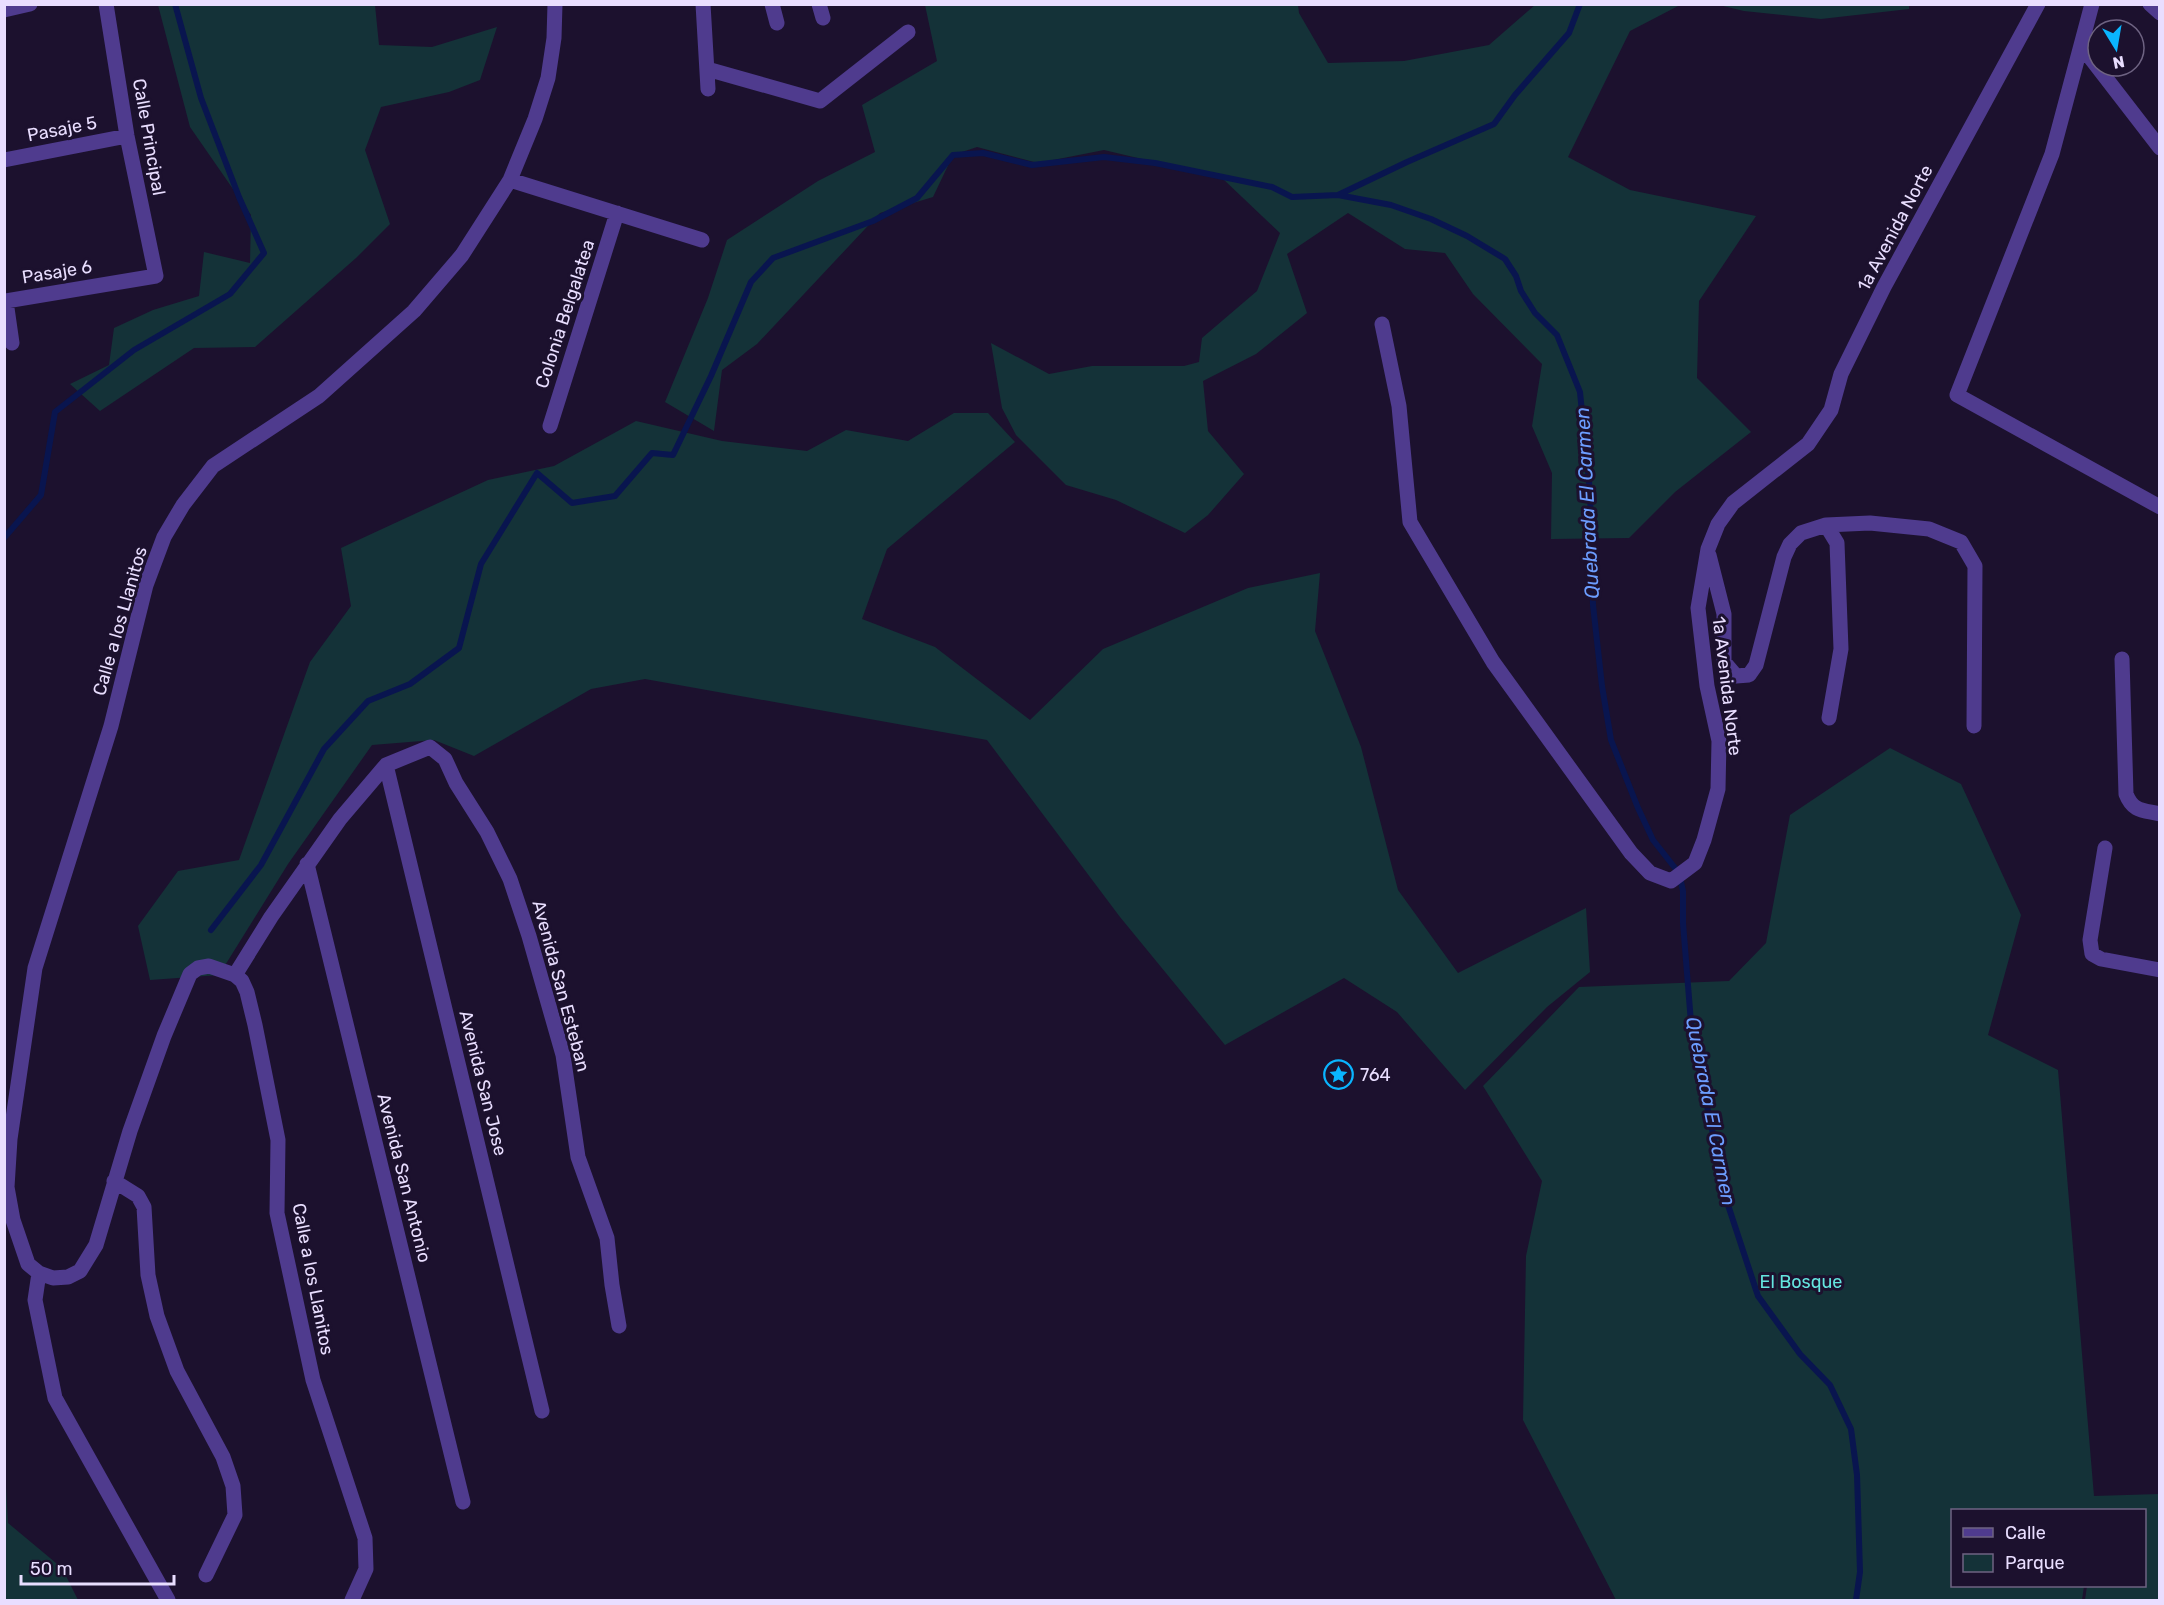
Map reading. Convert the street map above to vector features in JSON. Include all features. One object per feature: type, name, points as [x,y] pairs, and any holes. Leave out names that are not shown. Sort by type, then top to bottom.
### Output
[{"type":"street","points":[[4,10],[30,4]]},
{"type":"street","name":"Calle Principal","points":[[106,4],[128,136],[156,276]]},
{"type":"street","name":"Calle a los Llanitos","points":[[39,1273],[28,1264],[13,1220],[7,1187],[10,1139],[35,968],[111,726],[146,585],[164,537],[183,505],[213,466],[319,396],[414,311],[462,255],[510,180],[535,118],[548,78],[554,38],[555,4]]},
{"type":"street","points":[[703,4],[708,89]]},
{"type":"street","points":[[772,4],[777,23]]},
{"type":"street","name":"1a Avenida Norte","points":[[1382,324],[1399,406],[1410,522],[1493,662],[1631,853],[1650,873],[1671,881],[1695,863],[1718,789],[1719,741],[1707,686],[1698,608],[1708,549],[1718,524],[1733,503],[1808,444],[1831,410],[1841,374],[1884,287],[2038,4]]},
{"type":"street","points":[[2092,4],[2052,154],[1957,395],[2160,507]]},
{"type":"street","points":[[2150,4],[2160,13]]},
{"type":"street","points":[[707,69],[820,101],[908,32]]},
{"type":"street","points":[[2082,47],[2160,148]]},
{"type":"street","name":"Pasaje 5","points":[[4,160],[128,136]]},
{"type":"street","points":[[510,180],[702,240]]},
{"type":"street","name":"Colonia Belgalatea","points":[[550,426],[617,213]]},
{"type":"street","name":"Pasaje 6","points":[[12,343],[6,301],[156,276]]},
{"type":"street","points":[[1708,549],[1724,614],[1724,662],[1736,676],[1749,675],[1756,665],[1784,557],[1790,544],[1801,533],[1826,525],[1870,524],[1929,529],[1961,542],[1975,566],[1974,726]]},
{"type":"street","points":[[1826,525],[1837,543],[1841,648],[1829,718]]},
{"type":"street","points":[[2122,659],[2126,794],[2130,804],[2137,809],[2160,814]]},
{"type":"street","name":"Avenida San Esteban","points":[[386,765],[430,747],[445,759],[456,783],[487,832],[510,879],[563,1054],[578,1157],[608,1238],[612,1285],[619,1326]]},
{"type":"street","points":[[168,1600],[55,1398],[35,1300],[39,1273],[53,1278],[68,1277],[80,1271],[96,1245],[114,1181],[164,1036],[190,974],[198,968],[209,966],[235,975],[339,819],[386,765]]},
{"type":"street","name":"Avenida San Jose","points":[[386,765],[542,1411]]},
{"type":"street","points":[[2105,848],[2090,940],[2091,954],[2101,959],[2160,970]]},
{"type":"street","name":"Avenida San Antonio","points":[[307,864],[463,1502]]},
{"type":"street","name":"Calle a los Llanitos","points":[[235,975],[242,981],[247,992],[278,1140],[277,1213],[314,1380],[365,1538],[366,1569],[352,1600]]},
{"type":"street","points":[[114,1181],[138,1196],[144,1207],[148,1275],[157,1316],[177,1371],[223,1457],[233,1486],[235,1515],[206,1575]]},
{"type":"green space","points":[[158,5],[375,5],[379,45],[432,47],[497,27],[480,80],[449,92],[381,107],[365,150],[390,224],[356,258],[255,347],[194,348],[100,411],[70,384],[109,365],[114,328],[153,310],[199,296],[204,252],[250,263],[251,215],[190,127]]},
{"type":"green space","points":[[925,5],[1298,5],[1299,13],[1328,63],[1404,61],[1489,45],[1535,5],[1680,5],[1630,31],[1568,157],[1630,190],[1756,216],[1699,301],[1697,378],[1751,432],[1675,492],[1629,538],[1551,539],[1552,473],[1532,426],[1542,364],[1473,294],[1445,253],[1405,249],[1348,213],[1287,254],[1307,313],[1256,354],[1203,381],[1208,431],[1244,474],[1208,515],[1185,533],[1116,500],[1066,485],[1016,435],[1002,408],[991,343],[1049,374],[1092,366],[1184,366],[1199,362],[1202,338],[1257,291],[1280,233],[1222,178],[1104,150],[1038,163],[977,147],[953,155],[933,197],[880,213],[757,344],[722,370],[714,431],[665,402],[708,298],[727,240],[818,181],[875,152],[862,105],[937,61]]},
{"type":"green space","points":[[1719,5],[1909,5],[1909,9],[1821,19],[1744,11]]},
{"type":"green space","points":[[954,413],[988,413],[1015,442],[887,549],[862,619],[935,647],[1030,720],[1103,649],[1248,588],[1320,573],[1315,631],[1361,747],[1398,890],[1458,973],[1586,908],[1590,972],[1547,1007],[1465,1090],[1397,1012],[1344,978],[1225,1045],[1120,917],[987,740],[645,679],[591,689],[474,756],[434,740],[372,745],[288,864],[219,975],[150,980],[138,926],[178,871],[239,860],[310,662],[351,606],[341,548],[488,480],[554,466],[636,421],[722,441],[807,451],[846,430],[908,441]]},
{"type":"green space","name":"El Bosque","points":[[1890,748],[1961,784],[2021,915],[1988,1035],[2058,1070],[2094,1496],[2159,1494],[2159,1600],[2085,1600],[2087,1587],[2146,1587],[2146,1509],[1951,1509],[1951,1587],[2084,1587],[2082,1600],[1616,1600],[1523,1420],[1526,1256],[1542,1181],[1483,1086],[1579,987],[1729,981],[1766,943],[1790,815]]},
{"type":"green space","points":[[4,1450],[8,1523],[62,1568],[78,1600],[5,1600]]},
{"type":"waterway","points":[[4,538],[41,495],[55,412],[134,350],[230,294],[264,253],[239,197],[201,98],[175,4]]},
{"type":"waterway","points":[[1338,195],[1494,124],[1515,95],[1569,33],[1580,4]]},
{"type":"waterway","name":"Quebrada El Carmen","points":[[211,930],[261,865],[324,749],[368,701],[410,684],[459,648],[481,564],[537,473],[572,503],[615,496],[652,453],[673,455],[711,376],[751,282],[773,258],[873,221],[917,198],[953,155],[983,153],[1032,165],[1104,157],[1155,163],[1272,187],[1292,197],[1338,195],[1391,205],[1431,219],[1467,236],[1505,259],[1535,313],[1557,335],[1580,392],[1590,492],[1593,605],[1611,740],[1653,840],[1679,873],[1683,891],[1683,923],[1692,1035],[1728,1205],[1758,1296],[1800,1354],[1830,1385],[1851,1429],[1857,1475],[1860,1572],[1856,1600]]},
{"type":"place","name":"764","points":[[1339,1075]]}]
